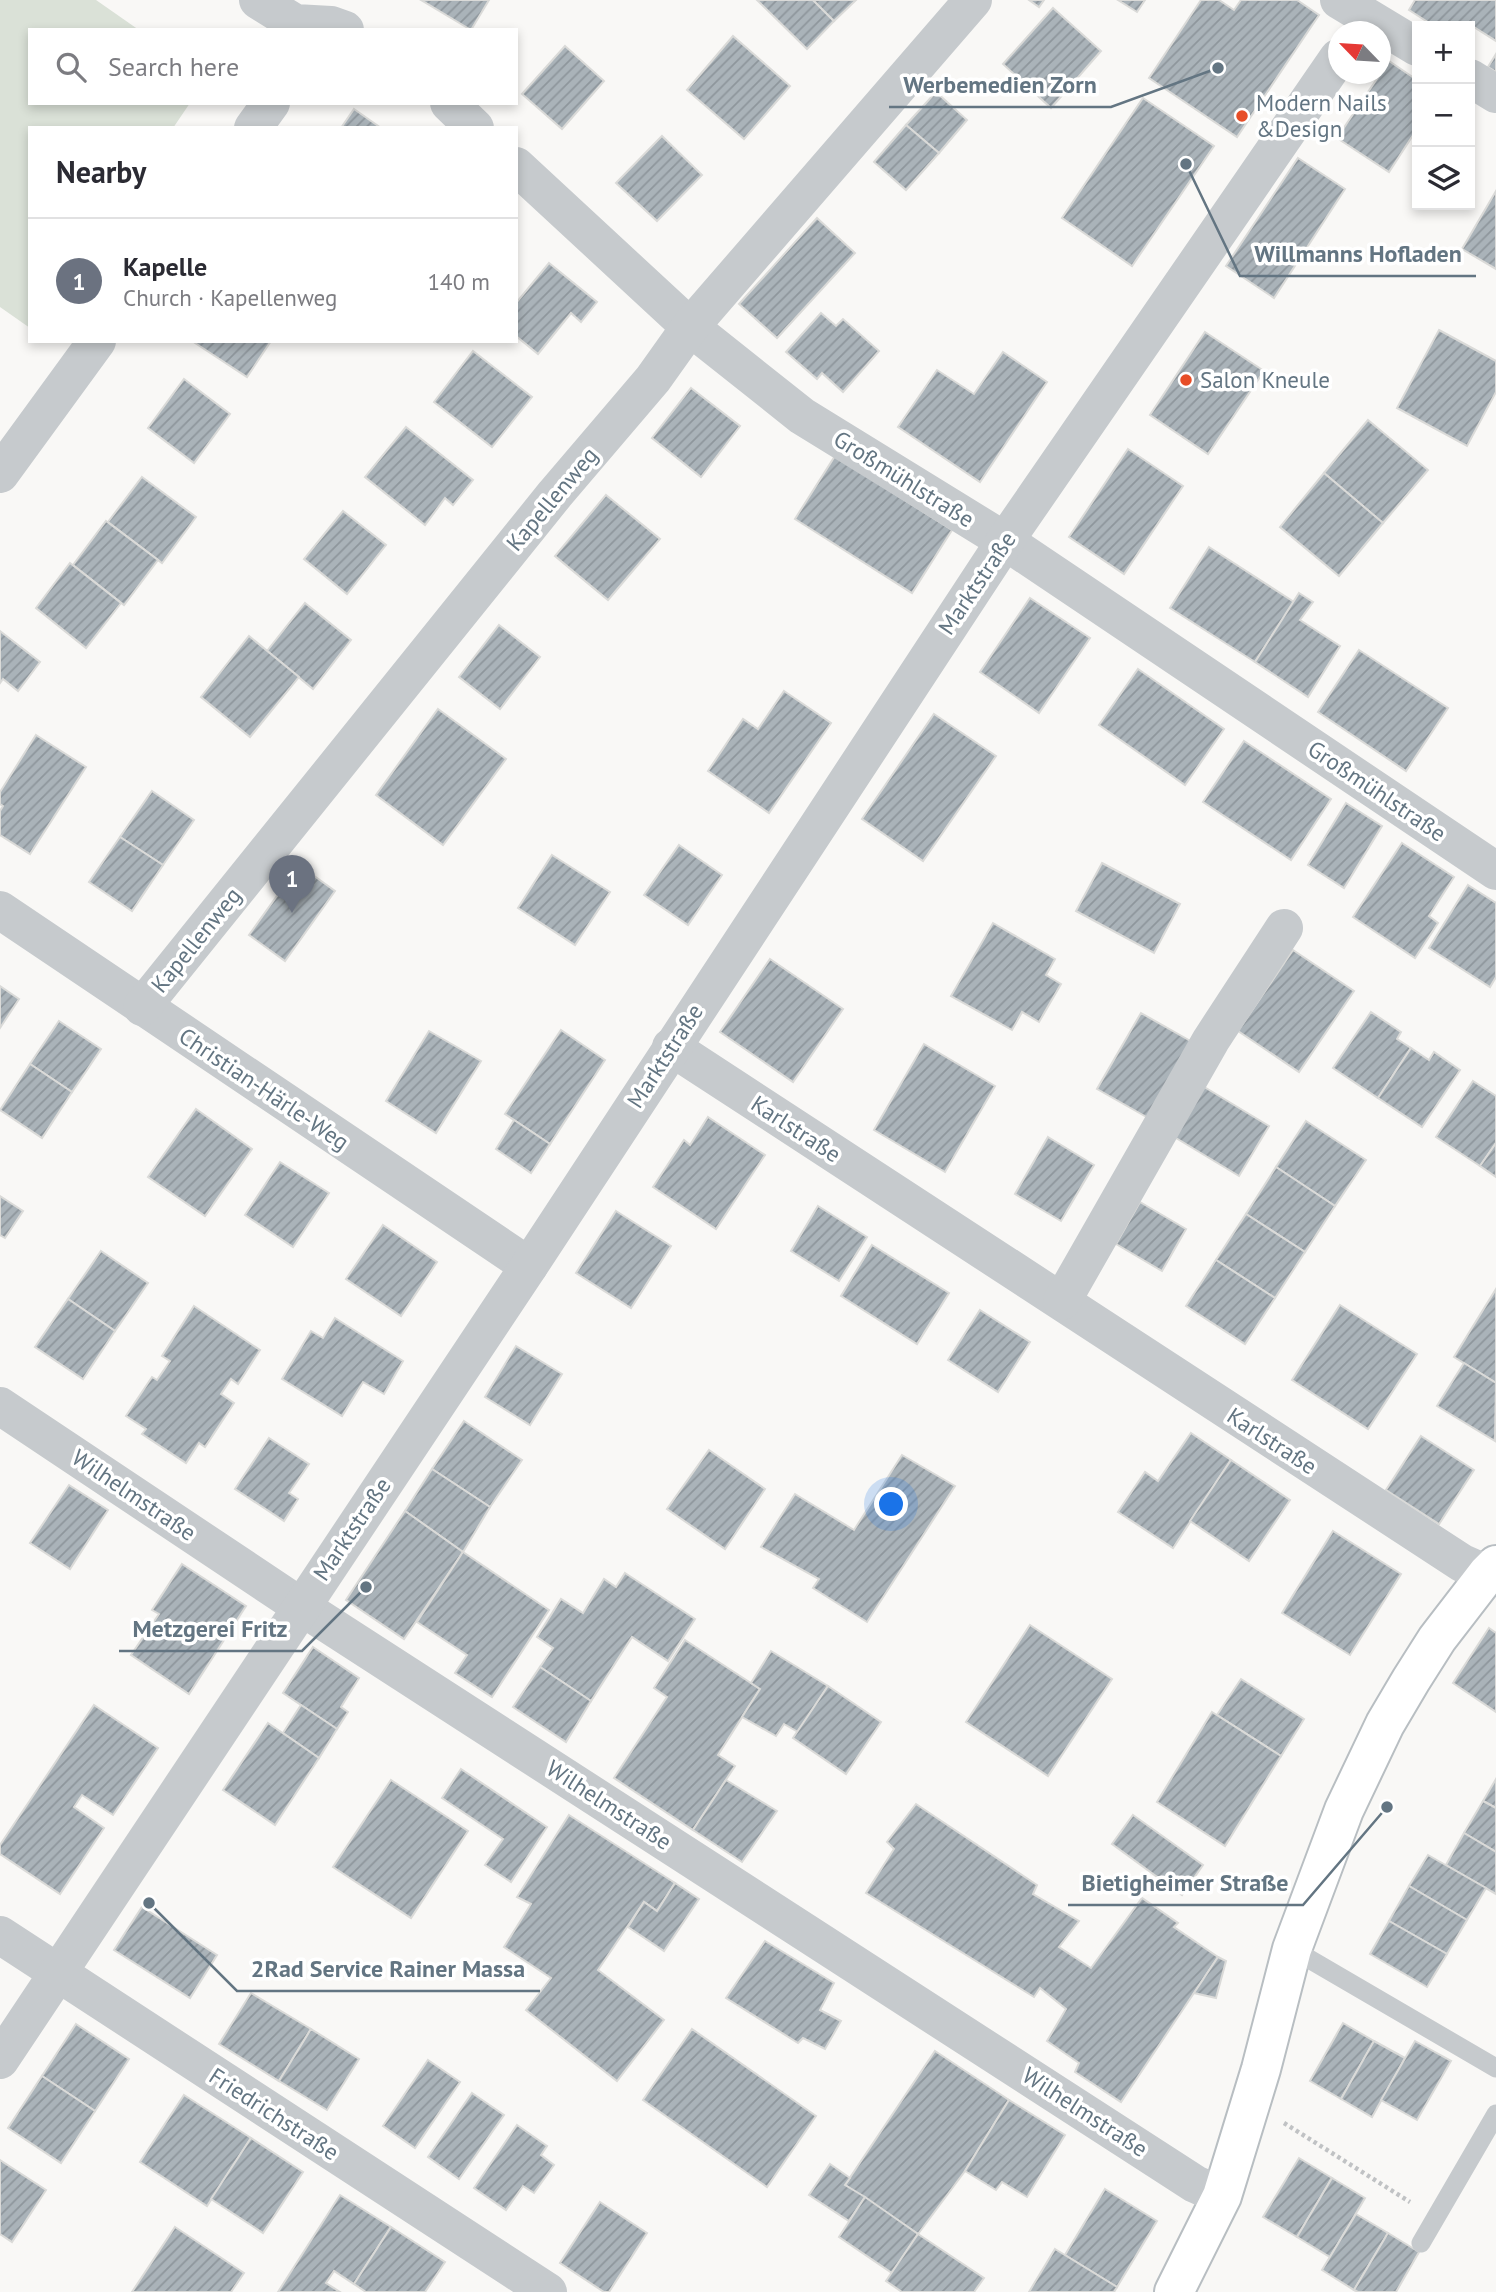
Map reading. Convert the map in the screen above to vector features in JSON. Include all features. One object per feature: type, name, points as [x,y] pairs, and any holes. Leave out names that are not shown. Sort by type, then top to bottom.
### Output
[{"type":"main road","points":[[1174,2292],[1222,2196],[1261,2069],[1292,1949],[1344,1810],[1385,1724],[1437,1639],[1494,1567]]},
{"type":"street","points":[[258,0],[295,23],[337,21]]},
{"type":"street","name":"Kapellenweg","points":[[142,1007],[555,494],[653,379],[690,327],[973,0]]},
{"type":"street","points":[[1360,12],[1412,44]]},
{"type":"street","name":"Marktstraße","points":[[0,2060],[528,1266],[1005,541],[1328,74]]},
{"type":"street","points":[[1475,81],[1496,94]]},
{"type":"street","points":[[254,126],[270,105]]},
{"type":"street","points":[[451,105],[473,126]]},
{"type":"street","name":"Großmühlstraße","points":[[518,168],[690,327],[802,416],[1005,541],[1496,871]]},
{"type":"street","points":[[0,474],[96,343]]},
{"type":"street","name":"Christian-Härle-Weg","points":[[0,910],[528,1266]]},
{"type":"street","points":[[1062,1301],[1210,1040],[1284,928]]},
{"type":"street","name":"Karlstraße","points":[[671,1047],[1462,1563],[1494,1567]]},
{"type":"street","name":"Wilhelmstraße","points":[[0,1406],[300,1606],[1184,2176],[1222,2196]]},
{"type":"street","name":"Friedrichstraße","points":[[0,1936],[548,2292]]},
{"type":"lane","points":[[1292,1949],[1496,2068]]},
{"type":"lane","points":[[1421,2243],[1496,2114]]},
{"type":"path","points":[[1280,2120],[1400,2196]]},
{"type":"shaded area","points":[[0,0],[96,0],[136,28],[28,28],[28,105],[189,105],[174,126],[28,126],[28,327],[0,307]]},
{"type":"building","points":[[421,0],[489,0],[472,28],[468,28]]},
{"type":"building","points":[[757,0],[813,0],[834,21],[807,49]]},
{"type":"building","points":[[813,0],[856,0],[834,21]]},
{"type":"building","points":[[1029,0],[1044,0],[1039,7]]},
{"type":"building","points":[[1118,0],[1145,0],[1137,12]]},
{"type":"building","points":[[1201,0],[1219,0],[1234,10],[1241,0],[1297,0],[1319,15],[1237,137],[1149,78]]},
{"type":"building","points":[[1415,0],[1496,0],[1496,41],[1475,28],[1475,21],[1426,21],[1409,10]]},
{"type":"building","points":[[1053,8],[1101,51],[1051,108],[1003,64]]},
{"type":"building","points":[[733,36],[790,86],[744,139],[687,90]]},
{"type":"building","points":[[565,46],[604,81],[562,129],[522,94]]},
{"type":"building","points":[[1496,54],[1496,72],[1488,67]]},
{"type":"building","points":[[1391,62],[1412,77],[1412,137],[1389,172],[1337,138],[1373,84],[1391,84]]},
{"type":"building","points":[[936,92],[967,120],[939,153],[906,125]]},
{"type":"building","points":[[1143,98],[1214,146],[1132,266],[1062,218]]},
{"type":"building","points":[[354,109],[378,126],[342,126]]},
{"type":"building","points":[[906,125],[939,153],[906,190],[874,162]]},
{"type":"building","points":[[662,136],[702,175],[657,221],[616,183]]},
{"type":"building","points":[[1298,158],[1345,189],[1274,298],[1226,266]]},
{"type":"building","points":[[1496,191],[1496,269],[1462,249]]},
{"type":"building","points":[[817,218],[855,253],[777,338],[739,304]]},
{"type":"building","points":[[549,263],[597,302],[581,322],[571,313],[538,354],[518,338],[518,301]]},
{"type":"building","points":[[821,313],[836,326],[843,319],[879,351],[843,392],[822,373],[817,379],[786,352]]},
{"type":"building","points":[[1439,330],[1496,361],[1496,392],[1467,446],[1397,408]]},
{"type":"building","points":[[1205,332],[1264,371],[1208,454],[1150,415]]},
{"type":"building","points":[[195,343],[270,343],[247,377]]},
{"type":"building","points":[[473,351],[532,397],[492,447],[434,402]]},
{"type":"building","points":[[1003,352],[1047,382],[980,482],[898,427],[937,370],[974,394]]},
{"type":"building","points":[[184,379],[230,414],[194,463],[148,428]]},
{"type":"building","points":[[691,388],[740,426],[701,477],[652,438]]},
{"type":"building","points":[[1368,420],[1428,470],[1383,523],[1324,473]]},
{"type":"building","points":[[406,427],[473,480],[453,505],[445,498],[425,525],[365,477]]},
{"type":"building","points":[[1128,449],[1183,486],[1124,574],[1069,537]]},
{"type":"building","points":[[835,456],[952,530],[912,593],[795,519]]},
{"type":"building","points":[[1324,473],[1383,523],[1339,576],[1280,527]]},
{"type":"building","points":[[142,477],[196,517],[162,563],[108,522]]},
{"type":"building","points":[[606,495],[660,539],[608,600],[555,556]]},
{"type":"building","points":[[343,511],[386,545],[347,594],[304,559]]},
{"type":"building","points":[[106,521],[158,560],[124,605],[73,565]]},
{"type":"building","points":[[1209,547],[1294,602],[1255,662],[1170,608]]},
{"type":"building","points":[[70,563],[121,603],[86,648],[36,608]]},
{"type":"building","points":[[1299,593],[1313,602],[1300,620],[1340,646],[1308,697],[1255,662]]},
{"type":"building","points":[[1030,598],[1090,638],[1039,713],[980,672]]},
{"type":"building","points":[[305,603],[351,640],[313,689],[267,651]]},
{"type":"building","points":[[499,625],[540,657],[500,709],[459,677]]},
{"type":"building","points":[[0,631],[40,662],[18,691],[3,679],[0,683]]},
{"type":"building","points":[[249,636],[299,677],[250,737],[201,697]]},
{"type":"building","points":[[1359,650],[1448,708],[1406,771],[1318,712]]},
{"type":"building","points":[[1138,669],[1224,729],[1185,785],[1099,725]]},
{"type":"building","points":[[784,691],[831,723],[769,813],[708,771],[743,719],[758,729]]},
{"type":"building","points":[[438,709],[506,759],[443,845],[376,795]]},
{"type":"building","points":[[934,714],[996,756],[923,861],[862,819]]},
{"type":"building","points":[[36,735],[86,767],[30,854],[0,835],[0,811],[3,806],[0,804],[0,792]]},
{"type":"building","points":[[1244,741],[1331,799],[1291,860],[1203,802]]},
{"type":"building","points":[[152,791],[194,820],[163,865],[120,837]]},
{"type":"building","points":[[1346,803],[1382,826],[1344,888],[1308,865]]},
{"type":"building","points":[[120,837],[163,865],[132,911],[89,882]]},
{"type":"building","points":[[1402,843],[1454,877],[1429,916],[1438,923],[1415,958],[1353,917]]},
{"type":"building","points":[[679,845],[722,875],[688,925],[644,895]]},
{"type":"building","points":[[552,855],[610,892],[575,945],[518,908]]},
{"type":"building","points":[[1102,863],[1180,904],[1154,953],[1076,911]]},
{"type":"building","points":[[299,865],[335,891],[285,961],[249,935]]},
{"type":"building","points":[[1468,885],[1496,903],[1496,977],[1490,987],[1429,948]]},
{"type":"building","points":[[993,923],[1055,959],[1046,975],[1061,984],[1039,1022],[1022,1012],[1012,1030],[951,996]]},
{"type":"building","points":[[1293,950],[1354,991],[1299,1072],[1238,1031]]},
{"type":"building","points":[[770,959],[843,1009],[793,1082],[720,1032]]},
{"type":"building","points":[[0,986],[19,999],[0,1028]]},
{"type":"building","points":[[1371,1012],[1401,1032],[1397,1039],[1411,1048],[1378,1098],[1333,1068]]},
{"type":"building","points":[[1141,1013],[1194,1043],[1150,1119],[1097,1089]]},
{"type":"building","points":[[59,1021],[101,1049],[72,1092],[30,1064]]},
{"type":"building","points":[[561,1030],[605,1060],[550,1144],[505,1114]]},
{"type":"building","points":[[429,1031],[481,1061],[436,1133],[386,1101]]},
{"type":"building","points":[[924,1044],[995,1086],[945,1172],[874,1130]]},
{"type":"building","points":[[1411,1048],[1429,1060],[1434,1052],[1460,1070],[1422,1127],[1378,1098]]},
{"type":"building","points":[[30,1064],[72,1092],[42,1138],[0,1110]]},
{"type":"building","points":[[1473,1081],[1496,1096],[1496,1143],[1480,1166],[1436,1137]]},
{"type":"building","points":[[1196,1082],[1269,1126],[1239,1176],[1166,1132]]},
{"type":"building","points":[[196,1109],[252,1149],[205,1216],[148,1177]]},
{"type":"building","points":[[708,1117],[765,1155],[716,1229],[653,1187],[684,1140],[690,1145]]},
{"type":"building","points":[[514,1120],[550,1144],[531,1173],[496,1149]]},
{"type":"building","points":[[1306,1121],[1366,1160],[1335,1206],[1276,1167]]},
{"type":"building","points":[[1048,1137],[1094,1165],[1061,1221],[1015,1194]]},
{"type":"building","points":[[1496,1143],[1496,1177],[1480,1166]]},
{"type":"building","points":[[280,1162],[329,1193],[293,1247],[245,1215]]},
{"type":"building","points":[[1276,1167],[1335,1206],[1305,1252],[1246,1214]]},
{"type":"building","points":[[0,1196],[23,1211],[5,1238],[0,1235]]},
{"type":"building","points":[[1140,1202],[1186,1229],[1162,1271],[1116,1244]]},
{"type":"building","points":[[818,1206],[867,1237],[839,1281],[791,1251]]},
{"type":"building","points":[[616,1211],[671,1246],[631,1308],[576,1273]]},
{"type":"building","points":[[1246,1214],[1305,1252],[1275,1298],[1216,1260]]},
{"type":"building","points":[[383,1225],[437,1262],[401,1316],[346,1279]]},
{"type":"building","points":[[872,1245],[949,1293],[917,1344],[841,1296]]},
{"type":"building","points":[[101,1251],[148,1283],[115,1331],[68,1299]]},
{"type":"building","points":[[1216,1260],[1275,1298],[1245,1344],[1186,1306]]},
{"type":"building","points":[[1496,1289],[1496,1383],[1454,1357]]},
{"type":"building","points":[[68,1299],[115,1331],[83,1379],[35,1347]]},
{"type":"building","points":[[1340,1305],[1417,1354],[1368,1429],[1292,1380]]},
{"type":"building","points":[[194,1306],[260,1350],[238,1384],[231,1379],[221,1394],[234,1403],[205,1447],[199,1443],[186,1463],[142,1434],[146,1429],[126,1416],[152,1377],[157,1380],[170,1361],[162,1356]]},
{"type":"building","points":[[980,1310],[1030,1342],[998,1392],[948,1360]]},
{"type":"building","points":[[335,1318],[403,1361],[384,1394],[363,1382],[342,1416],[282,1379],[311,1331],[323,1338]]},
{"type":"building","points":[[516,1346],[562,1374],[530,1425],[485,1397]]},
{"type":"building","points":[[1464,1363],[1496,1383],[1495,1441],[1437,1406]]},
{"type":"building","points":[[464,1421],[522,1460],[490,1507],[432,1469]]},
{"type":"building","points":[[1191,1433],[1231,1460],[1173,1548],[1118,1512],[1145,1472],[1158,1481]]},
{"type":"building","points":[[1421,1436],[1474,1470],[1439,1524],[1386,1490]]},
{"type":"building","points":[[269,1438],[309,1464],[289,1493],[298,1499],[284,1521],[235,1489]]},
{"type":"building","points":[[709,1450],[765,1489],[725,1549],[667,1509]]},
{"type":"building","points":[[902,1455],[955,1486],[867,1622],[813,1588],[819,1579],[761,1547],[795,1494],[854,1530]]},
{"type":"building","points":[[1231,1460],[1290,1500],[1249,1561],[1190,1521]]},
{"type":"building","points":[[432,1469],[490,1507],[463,1552],[405,1511]]},
{"type":"building","points":[[69,1485],[108,1510],[70,1569],[30,1543]]},
{"type":"building","points":[[405,1511],[463,1552],[404,1639],[346,1600]]},
{"type":"building","points":[[1333,1531],[1401,1574],[1350,1655],[1282,1613]]},
{"type":"building","points":[[463,1552],[549,1610],[492,1697],[455,1673],[467,1655],[417,1622]]},
{"type":"building","points":[[182,1564],[246,1606],[189,1694],[131,1655],[159,1614],[152,1610]]},
{"type":"building","points":[[625,1573],[695,1619],[668,1661],[632,1637],[591,1701],[540,1667],[553,1648],[537,1637],[561,1599],[583,1613],[604,1579],[616,1587]]},
{"type":"building","points":[[1030,1625],[1112,1679],[1048,1776],[966,1722]]},
{"type":"building","points":[[1489,1628],[1496,1633],[1496,1712],[1453,1683]]},
{"type":"building","points":[[685,1640],[760,1689],[718,1755],[735,1766],[693,1830],[614,1778],[667,1697],[654,1688]]},
{"type":"building","points":[[313,1647],[359,1678],[341,1707],[348,1712],[337,1729],[283,1693]]},
{"type":"building","points":[[771,1651],[828,1686],[798,1732],[784,1724],[776,1736],[742,1717],[760,1689],[751,1683]]},
{"type":"building","points":[[540,1667],[591,1701],[566,1742],[513,1707]]},
{"type":"building","points":[[1241,1679],[1304,1719],[1281,1756],[1217,1715]]},
{"type":"building","points":[[828,1686],[881,1722],[846,1774],[793,1738]]},
{"type":"building","points":[[94,1705],[158,1748],[113,1815],[82,1795],[74,1807],[104,1828],[60,1894],[0,1854],[0,1845]]},
{"type":"building","points":[[301,1705],[337,1729],[319,1758],[283,1733]]},
{"type":"building","points":[[1212,1712],[1281,1756],[1225,1846],[1157,1802]]},
{"type":"building","points":[[268,1723],[319,1758],[275,1825],[223,1790]]},
{"type":"building","points":[[461,1769],[547,1827],[511,1882],[485,1865],[503,1839],[442,1798]]},
{"type":"building","points":[[1496,1779],[1496,1808],[1483,1801]]},
{"type":"building","points":[[391,1780],[468,1831],[411,1918],[333,1867]]},
{"type":"building","points":[[726,1780],[777,1811],[742,1862],[693,1830]]},
{"type":"building","points":[[1483,1801],[1496,1808],[1496,1852],[1464,1833]]},
{"type":"building","points":[[916,1804],[1037,1885],[1033,1894],[1079,1921],[1059,1947],[1091,1968],[1142,1898],[1178,1923],[1174,1927],[1218,1957],[1121,2102],[1075,2072],[1079,2063],[1047,2041],[1066,2009],[1040,1988],[1034,1997],[866,1893],[894,1849],[887,1842]]},
{"type":"building","points":[[569,1815],[675,1883],[657,1911],[644,1902],[598,1970],[664,2020],[617,2081],[526,2010],[551,1978],[504,1947],[531,1904],[517,1897]]},
{"type":"building","points":[[1133,1815],[1203,1865],[1182,1895],[1112,1844]]},
{"type":"building","points":[[1464,1833],[1496,1852],[1496,1894],[1446,1865]]},
{"type":"building","points":[[1428,1855],[1486,1888],[1467,1920],[1409,1886]]},
{"type":"building","points":[[675,1883],[699,1899],[664,1951],[628,1927],[644,1902],[657,1911]]},
{"type":"building","points":[[1409,1886],[1467,1920],[1447,1954],[1389,1921]]},
{"type":"building","points":[[142,1907],[217,1955],[190,1998],[114,1950]]},
{"type":"building","points":[[1389,1921],[1447,1954],[1427,1987],[1370,1954]]},
{"type":"building","points":[[765,1941],[834,1983],[820,2010],[841,2021],[825,2049],[803,2038],[798,2043],[726,1998]]},
{"type":"building","points":[[1218,1957],[1226,1961],[1216,1998],[1194,1993]]},
{"type":"building","points":[[251,1993],[311,2029],[279,2081],[219,2044]]},
{"type":"building","points":[[1343,2023],[1374,2041],[1341,2099],[1310,2081]]},
{"type":"building","points":[[76,2024],[129,2059],[95,2111],[42,2076]]},
{"type":"building","points":[[311,2029],[359,2059],[327,2110],[279,2081]]},
{"type":"building","points":[[692,2029],[816,2116],[767,2187],[643,2100]]},
{"type":"building","points":[[1374,2041],[1405,2058],[1372,2117],[1341,2099]]},
{"type":"building","points":[[1415,2041],[1451,2061],[1417,2120],[1381,2100]]},
{"type":"building","points":[[935,2051],[1009,2100],[965,2171],[918,2234],[845,2185]]},
{"type":"building","points":[[428,2060],[460,2082],[415,2148],[383,2126]]},
{"type":"building","points":[[42,2076],[95,2111],[61,2163],[8,2128]]},
{"type":"building","points":[[472,2093],[504,2115],[459,2179],[428,2157]]},
{"type":"building","points":[[184,2095],[251,2138],[207,2206],[140,2162]]},
{"type":"building","points":[[1009,2100],[1065,2135],[1027,2197],[1002,2182],[996,2190],[965,2171]]},
{"type":"building","points":[[517,2125],[547,2146],[541,2155],[554,2165],[534,2193],[523,2186],[506,2210],[474,2188]]},
{"type":"building","points":[[251,2138],[303,2172],[263,2233],[211,2199]]},
{"type":"building","points":[[1299,2158],[1332,2178],[1297,2237],[1263,2217]]},
{"type":"building","points":[[0,2160],[46,2190],[12,2242],[0,2234]]},
{"type":"building","points":[[830,2164],[850,2178],[845,2185],[865,2197],[849,2221],[809,2195]]},
{"type":"building","points":[[1332,2178],[1365,2198],[1330,2257],[1297,2237]]},
{"type":"building","points":[[1105,2189],[1157,2221],[1117,2287],[1065,2255]]},
{"type":"building","points":[[340,2195],[391,2227],[354,2284],[334,2271],[326,2283],[340,2292],[278,2292]]},
{"type":"building","points":[[865,2197],[918,2234],[892,2273],[839,2237]]},
{"type":"building","points":[[600,2202],[647,2233],[609,2292],[604,2292],[560,2263]]},
{"type":"building","points":[[1356,2214],[1388,2233],[1354,2290],[1322,2270]]},
{"type":"building","points":[[175,2227],[244,2273],[231,2292],[132,2292]]},
{"type":"building","points":[[391,2227],[445,2262],[425,2292],[366,2292],[354,2284]]},
{"type":"building","points":[[1388,2233],[1419,2252],[1396,2292],[1354,2290]]},
{"type":"building","points":[[918,2234],[984,2278],[974,2292],[902,2292],[886,2281]]},
{"type":"building","points":[[1055,2249],[1117,2287],[1114,2292],[1029,2292]]},
{"type":"place","name":"Werbemedien Zorn","points":[[1218,68]]},
{"type":"place","name":"Modern Nails &Design","points":[[1242,116]]},
{"type":"place","name":"Willmanns Hofladen","points":[[1186,164]]},
{"type":"place","name":"Salon Kneule","points":[[1186,380]]},
{"type":"place","name":"Kapelle","points":[[292,913]]},
{"type":"place","name":"Metzgerei Fritz","points":[[366,1587]]},
{"type":"place","name":"Bietigheimer Straße","points":[[1387,1807]]},
{"type":"place","name":"2Rad Service Rainer Massa","points":[[149,1903]]}]
